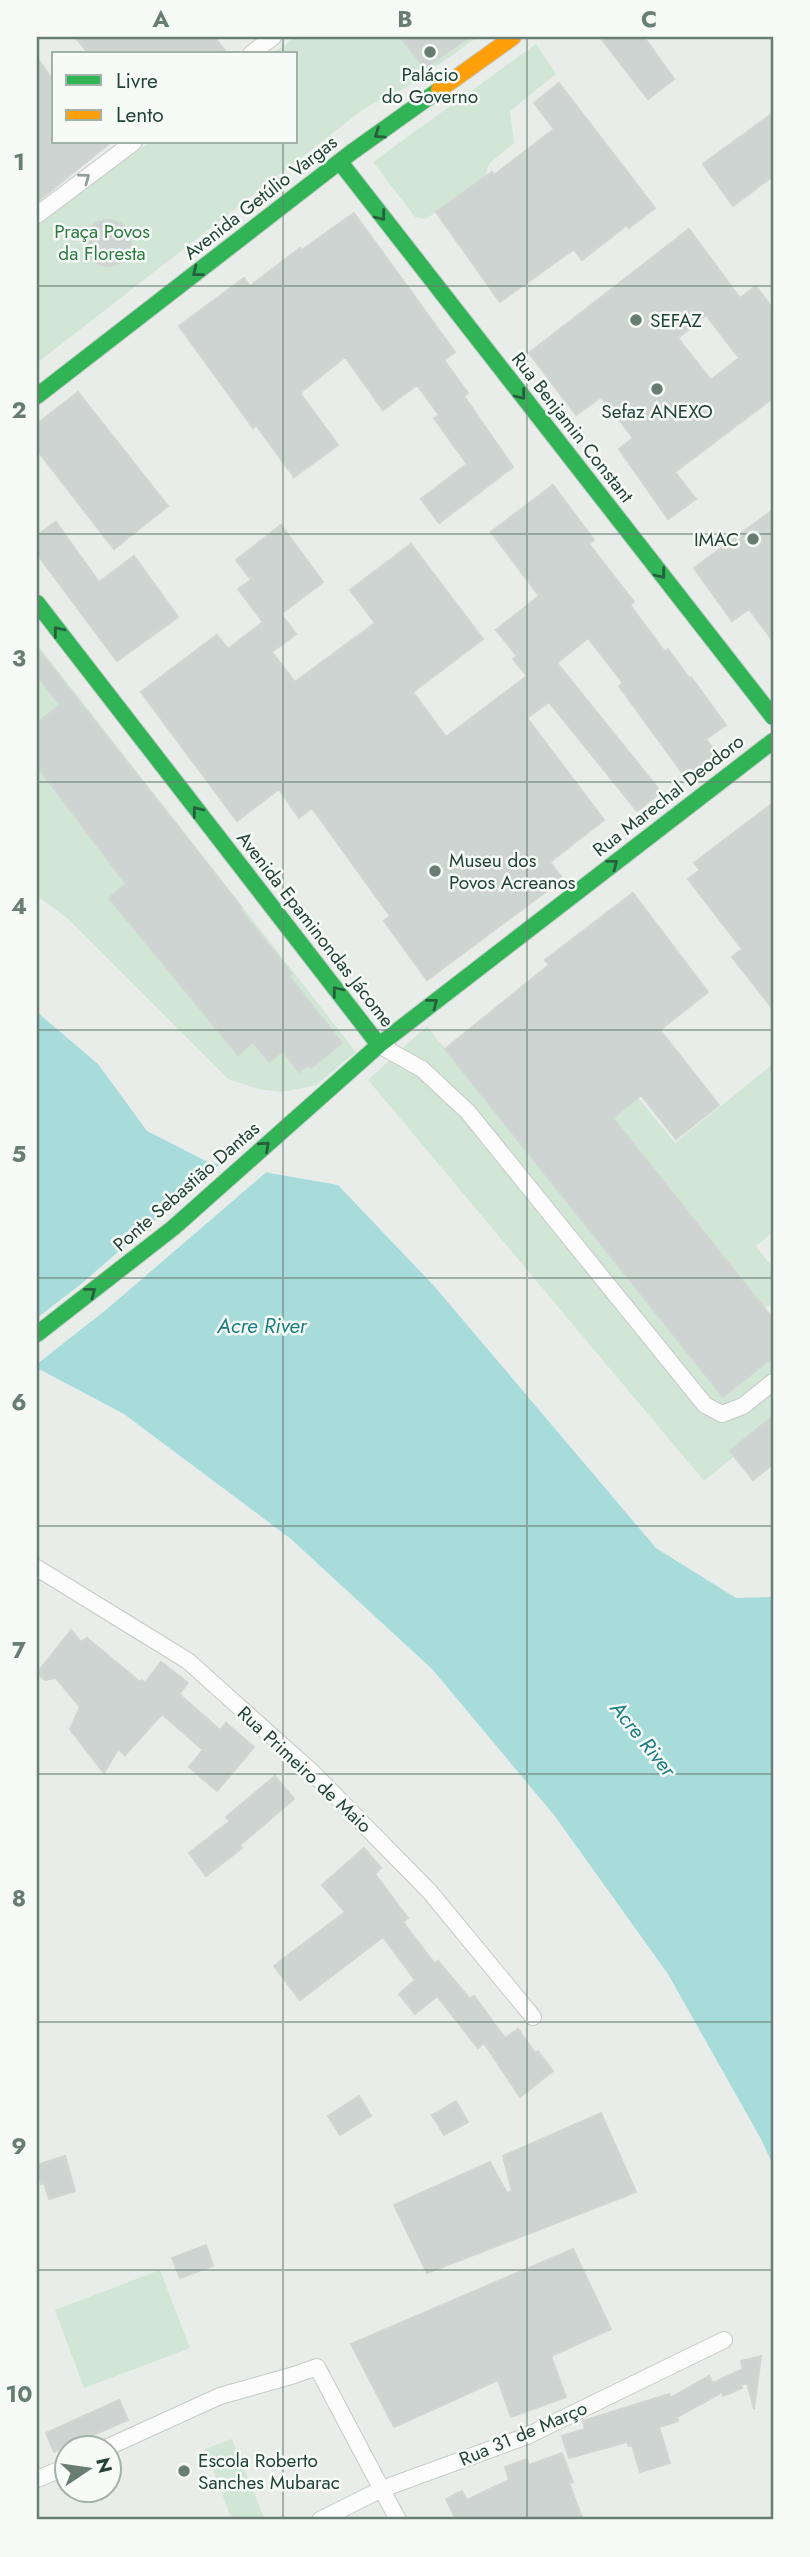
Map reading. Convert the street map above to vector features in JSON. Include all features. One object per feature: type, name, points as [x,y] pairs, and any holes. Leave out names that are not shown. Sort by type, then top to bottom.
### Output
[{"type":"main road","name":"Avenida Getúlio Vargas","points":[[37,396],[340,162],[513,37]]},
{"type":"main road","name":"Rua Benjamin Constant","points":[[340,162],[773,717]]},
{"type":"main road","name":"Avenida Epaminondas Jácome","points":[[37,603],[379,1045]]},
{"type":"main road","name":"Rua Marechal Deodoro","points":[[357,1064],[773,741]]},
{"type":"main road","name":"Ponte Sebastião Dantas","points":[[37,1334],[173,1228],[357,1064]]},
{"type":"street","points":[[253,52],[268,38]]},
{"type":"street","points":[[37,215],[131,144]]},
{"type":"street","name":"Avenida Epaminondas Jácome","points":[[379,1045],[422,1069],[468,1112],[705,1405],[722,1413],[743,1406],[773,1382]]},
{"type":"street","name":"Rua Primeiro de Maio","points":[[37,1568],[188,1661],[313,1773],[430,1892],[533,2017]]},
{"type":"street","name":"Rua 31 de Março","points":[[320,2520],[382,2489],[527,2436],[724,2340]]},
{"type":"street","points":[[122,2441],[220,2396],[317,2367],[398,2520]]},
{"type":"green space","name":"Praça Povos da Floresta","points":[[296,37],[478,37],[405,88],[365,108],[37,363],[37,223],[83,187],[148,144],[298,144],[298,52],[275,52]]},
{"type":"green space","points":[[536,44],[556,74],[510,111],[514,143],[489,164],[485,177],[426,219],[415,217],[373,162]]},
{"type":"green space","points":[[37,644],[356,1052],[316,1085],[282,1092],[258,1089],[228,1079],[67,918],[37,896]]},
{"type":"green space","points":[[427,1026],[723,1397],[773,1354],[773,1425],[704,1481],[368,1080]]},
{"type":"green space","points":[[773,1064],[773,1232],[756,1246],[773,1268],[773,1302],[765,1308],[613,1118],[637,1096],[675,1143]]},
{"type":"green space","points":[[160,2270],[190,2348],[84,2388],[55,2310]]},
{"type":"green space","points":[[232,2439],[265,2520],[232,2520],[205,2449]]},
{"type":"water","name":"Acre River","points":[[37,1012],[98,1064],[147,1131],[208,1162],[338,1185],[435,1287],[656,1548],[736,1598],[773,1597],[773,2165],[668,1974],[554,1815],[432,1669],[291,1539],[124,1414],[37,1368]]},
{"type":"pier","points":[[224,1161],[270,1169],[107,1309],[37,1364],[37,1318],[81,1284]]},
{"type":"building","points":[[75,37],[214,37],[226,52],[87,52]]},
{"type":"building","name":"Palácio do Governo","points":[[400,37],[469,37],[425,68]]},
{"type":"building","points":[[600,37],[644,37],[674,79],[648,99]]},
{"type":"building","points":[[37,58],[52,78],[52,144],[109,144],[37,202]]},
{"type":"building","points":[[559,83],[655,208],[629,228],[627,225],[582,260],[574,249],[500,302],[436,212],[492,172],[494,175],[554,129],[534,103]]},
{"type":"building","points":[[773,113],[773,176],[733,206],[703,164]]},
{"type":"building","points":[[354,213],[455,352],[444,360],[468,393],[464,396],[513,467],[439,523],[421,499],[467,464],[434,418],[439,415],[417,385],[383,410],[345,357],[300,393],[338,445],[294,477],[256,425],[253,428],[179,326],[244,278],[250,286],[300,248],[302,250]]},
{"type":"building","points":[[108,220],[124,227],[131,243],[124,259],[108,266],[92,259],[85,243],[92,227]]},
{"type":"building","points":[[689,229],[740,298],[756,286],[773,309],[773,398],[675,472],[696,499],[668,519],[619,449],[633,438],[601,397],[576,415],[529,353]],"holes":[[[706,315],[739,358],[711,380],[678,338]]]},
{"type":"building","points":[[78,392],[168,506],[114,549],[37,450],[37,424]]},
{"type":"building","points":[[553,485],[594,540],[589,544],[634,602],[630,605],[665,652],[668,649],[689,678],[691,677],[726,725],[706,739],[718,755],[686,778],[619,686],[623,683],[588,638],[557,663],[661,792],[637,811],[549,702],[527,718],[604,820],[550,862],[563,879],[427,980],[384,921],[390,916],[312,808],[299,818],[279,789],[237,821],[141,692],[217,635],[228,649],[263,622],[238,589],[251,580],[236,560],[281,525],[323,582],[281,614],[296,634],[272,652],[295,682],[375,623],[350,590],[411,544],[483,639],[413,692],[446,737],[527,676],[513,659],[517,656],[496,630],[539,596],[491,532]]},
{"type":"building","name":"IMAC","points":[[773,510],[773,641],[749,609],[732,621],[694,568]]},
{"type":"building","points":[[56,522],[99,582],[134,556],[178,617],[117,661],[37,554],[37,535]]},
{"type":"building","points":[[37,648],[242,908],[240,909],[292,974],[289,976],[342,1043],[311,1068],[308,1065],[299,1072],[283,1051],[269,1062],[253,1042],[238,1055],[109,898],[126,884],[37,766],[37,723],[60,705],[37,676]]},
{"type":"building","points":[[773,803],[773,1009],[732,957],[742,949],[688,879],[700,870],[694,863]]},
{"type":"building","points":[[633,893],[708,992],[660,1030],[719,1105],[676,1139],[641,1095],[613,1118],[773,1319],[773,1357],[723,1397],[445,1049],[549,965],[545,960]]},
{"type":"building","points":[[773,1416],[773,1464],[753,1480],[730,1451]]},
{"type":"building","points":[[71,1630],[81,1642],[87,1638],[140,1682],[142,1680],[145,1683],[161,1662],[188,1683],[179,1694],[220,1730],[226,1723],[254,1747],[217,1791],[189,1767],[203,1750],[162,1714],[125,1755],[118,1749],[104,1773],[70,1729],[80,1707],[56,1678],[45,1680],[37,1673]]},
{"type":"building","points":[[275,1776],[294,1799],[240,1845],[242,1848],[206,1876],[189,1853],[230,1821],[226,1817]]},
{"type":"building","points":[[364,1848],[381,1868],[375,1874],[408,1918],[403,1922],[435,1964],[438,1961],[470,1999],[474,1996],[505,2038],[518,2029],[535,2053],[538,2051],[553,2071],[520,2097],[484,2043],[478,2048],[437,1996],[415,2014],[399,1994],[415,1980],[383,1937],[300,2000],[274,1966],[345,1912],[322,1885]]},
{"type":"building","points":[[359,2096],[371,2116],[340,2135],[328,2116]]},
{"type":"building","points":[[456,2101],[468,2122],[444,2135],[432,2115]]},
{"type":"building","points":[[601,2113],[636,2192],[427,2273],[394,2205],[490,2162],[507,2193],[512,2191],[503,2156]]},
{"type":"building","points":[[65,2156],[75,2191],[49,2199],[44,2183],[41,2184],[37,2165]]},
{"type":"building","points":[[206,2245],[213,2266],[180,2278],[172,2258]]},
{"type":"building","points":[[573,2249],[611,2329],[551,2356],[566,2397],[511,2417],[498,2380],[394,2427],[351,2344]]},
{"type":"building","points":[[761,2356],[754,2409],[747,2383],[723,2396],[721,2391],[718,2392],[719,2394],[677,2417],[678,2421],[659,2427],[670,2463],[640,2472],[632,2445],[629,2446],[627,2442],[569,2458],[562,2436],[585,2429],[583,2421],[669,2394],[670,2398],[709,2376],[713,2383],[743,2369],[741,2361]]},
{"type":"building","points":[[119,2400],[128,2420],[96,2434],[52,2434],[52,2447],[46,2433]]},
{"type":"building","points":[[562,2453],[573,2482],[569,2483],[583,2520],[456,2520],[446,2499],[462,2491],[467,2500],[509,2480],[505,2467],[527,2459],[529,2465]]},
{"type":"traffic: fast","points":[[37,396],[352,152],[439,90]]},
{"type":"traffic: fast","points":[[340,162],[773,717]]},
{"type":"traffic: fast","points":[[37,603],[379,1045]]},
{"type":"traffic: fast","points":[[37,1334],[173,1228],[379,1045],[773,741]]},
{"type":"traffic: slow","points":[[439,90],[513,37]]},
{"type":"place","name":"Palácio do Governo","points":[[430,52]]},
{"type":"place","name":"SEFAZ","points":[[636,320]]},
{"type":"place","name":"Sefaz ANEXO","points":[[657,389]]},
{"type":"place","name":"IMAC","points":[[753,539]]},
{"type":"place","name":"Museu dos Povos Acreanos","points":[[435,871]]},
{"type":"place","name":"Escola Roberto Sanches Mubarac","points":[[184,2471]]}]
